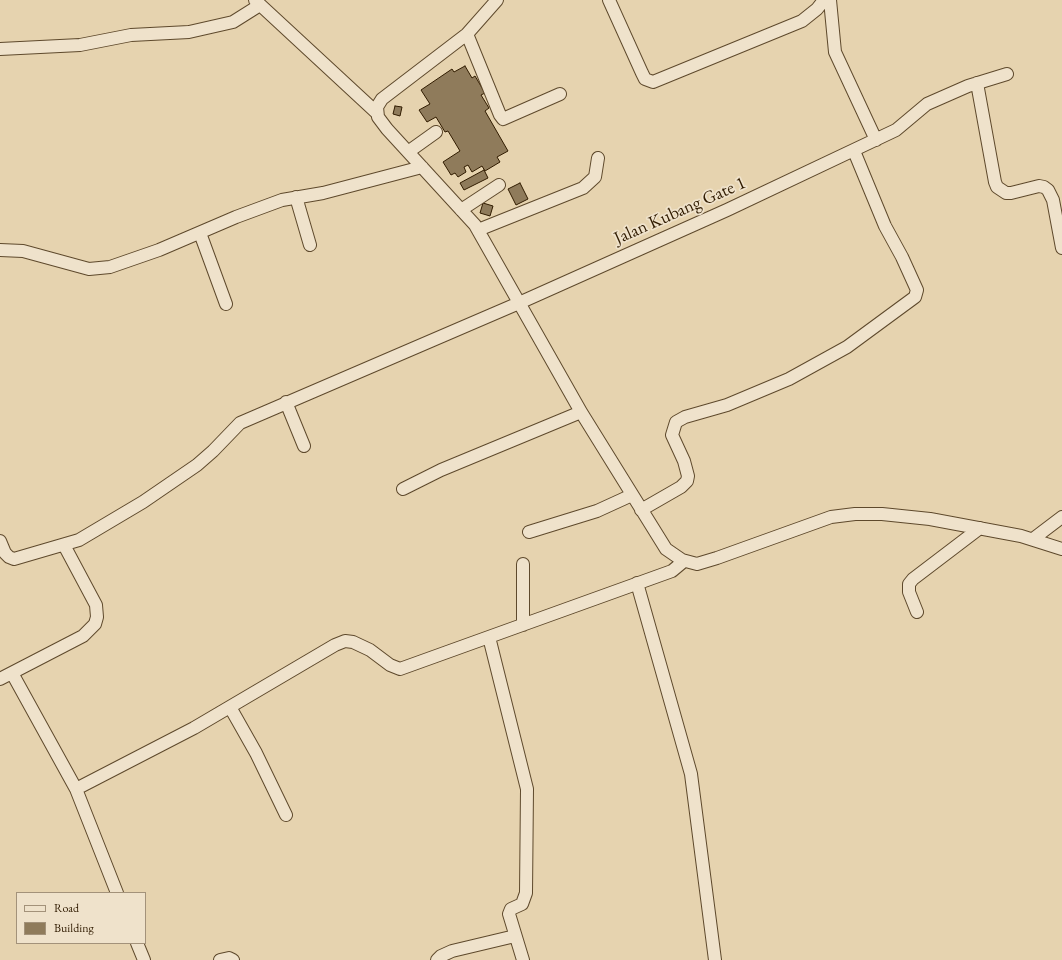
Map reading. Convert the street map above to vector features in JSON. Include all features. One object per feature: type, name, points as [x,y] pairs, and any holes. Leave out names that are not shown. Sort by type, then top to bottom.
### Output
[{"type":"street","points":[[377,113],[377,107],[382,99],[467,34],[477,25],[497,0]]},
{"type":"street","points":[[609,0],[645,79],[653,82],[802,21],[817,9],[824,0]]},
{"type":"street","points":[[830,0],[835,52],[876,140]]},
{"type":"street","points":[[0,49],[80,45],[131,36],[189,32],[233,22],[258,2],[377,113],[386,129],[478,230],[581,412],[632,495],[666,549],[684,561],[692,564],[707,561],[831,517],[855,514],[882,514],[930,519],[1033,539],[1062,549]]},
{"type":"street","points":[[467,34],[503,119],[560,94]]},
{"type":"street","name":"Jalan Kubang Gate 1","points":[[4,561],[21,559],[79,540],[155,494],[206,458],[240,423],[519,303],[854,151],[896,130],[927,104],[976,83],[1007,74]]},
{"type":"street","points":[[976,83],[997,187],[1006,193],[1039,186],[1048,190],[1052,200],[1062,248]]},
{"type":"street","points":[[408,152],[436,132]]},
{"type":"street","points":[[642,510],[681,487],[687,481],[688,476],[684,461],[672,435],[676,422],[685,417],[727,405],[809,369],[847,347],[915,297],[917,290],[902,257],[885,226],[854,151]]},
{"type":"street","points":[[478,230],[584,188],[595,177],[598,158]]},
{"type":"street","points":[[0,250],[18,250],[80,267],[98,269],[132,260],[264,206],[296,197],[323,193],[422,167]]},
{"type":"street","points":[[461,210],[499,185]]},
{"type":"street","points":[[296,197],[310,245]]},
{"type":"street","points":[[200,232],[226,304]]},
{"type":"street","points":[[286,402],[304,446]]},
{"type":"street","points":[[403,489],[441,470],[581,412]]},
{"type":"street","points":[[529,532],[597,510],[632,495]]},
{"type":"street","points":[[1033,539],[1062,517]]},
{"type":"street","points":[[917,612],[909,592],[909,584],[913,579],[980,528]]},
{"type":"street","points":[[0,542],[4,561]]},
{"type":"street","points":[[0,680],[83,636],[95,624],[97,612],[96,605],[64,545]]},
{"type":"street","points":[[76,789],[230,707],[336,645],[345,642],[353,642],[362,645],[390,665],[400,669],[672,571],[684,561]]},
{"type":"street","points":[[523,564],[523,625]]},
{"type":"street","points":[[637,583],[691,774],[715,960]]},
{"type":"street","points":[[489,637],[527,789],[526,893],[522,904],[511,909],[509,914],[523,960]]},
{"type":"street","points":[[12,673],[76,789],[117,892]]},
{"type":"street","points":[[230,707],[256,753],[286,815]]},
{"type":"street","points":[[437,960],[452,950],[515,936]]},
{"type":"street","points":[[137,944],[144,960]]},
{"type":"street","points":[[220,960],[229,958],[233,960]]},
{"type":"building","points":[[465,66],[472,78],[475,76],[485,93],[481,95],[489,108],[485,111],[508,151],[497,157],[500,162],[485,171],[482,166],[472,172],[468,165],[464,167],[466,172],[458,177],[455,173],[451,175],[443,162],[460,151],[448,131],[445,132],[436,117],[427,122],[419,110],[430,104],[421,90],[452,69],[454,72]]},
{"type":"building","points":[[395,106],[402,107],[400,116],[393,114]]},
{"type":"building","points":[[484,170],[488,178],[464,190],[460,183]]},
{"type":"building","points":[[520,183],[528,199],[516,205],[508,189]]},
{"type":"building","points":[[483,203],[493,206],[490,216],[480,213]]}]
